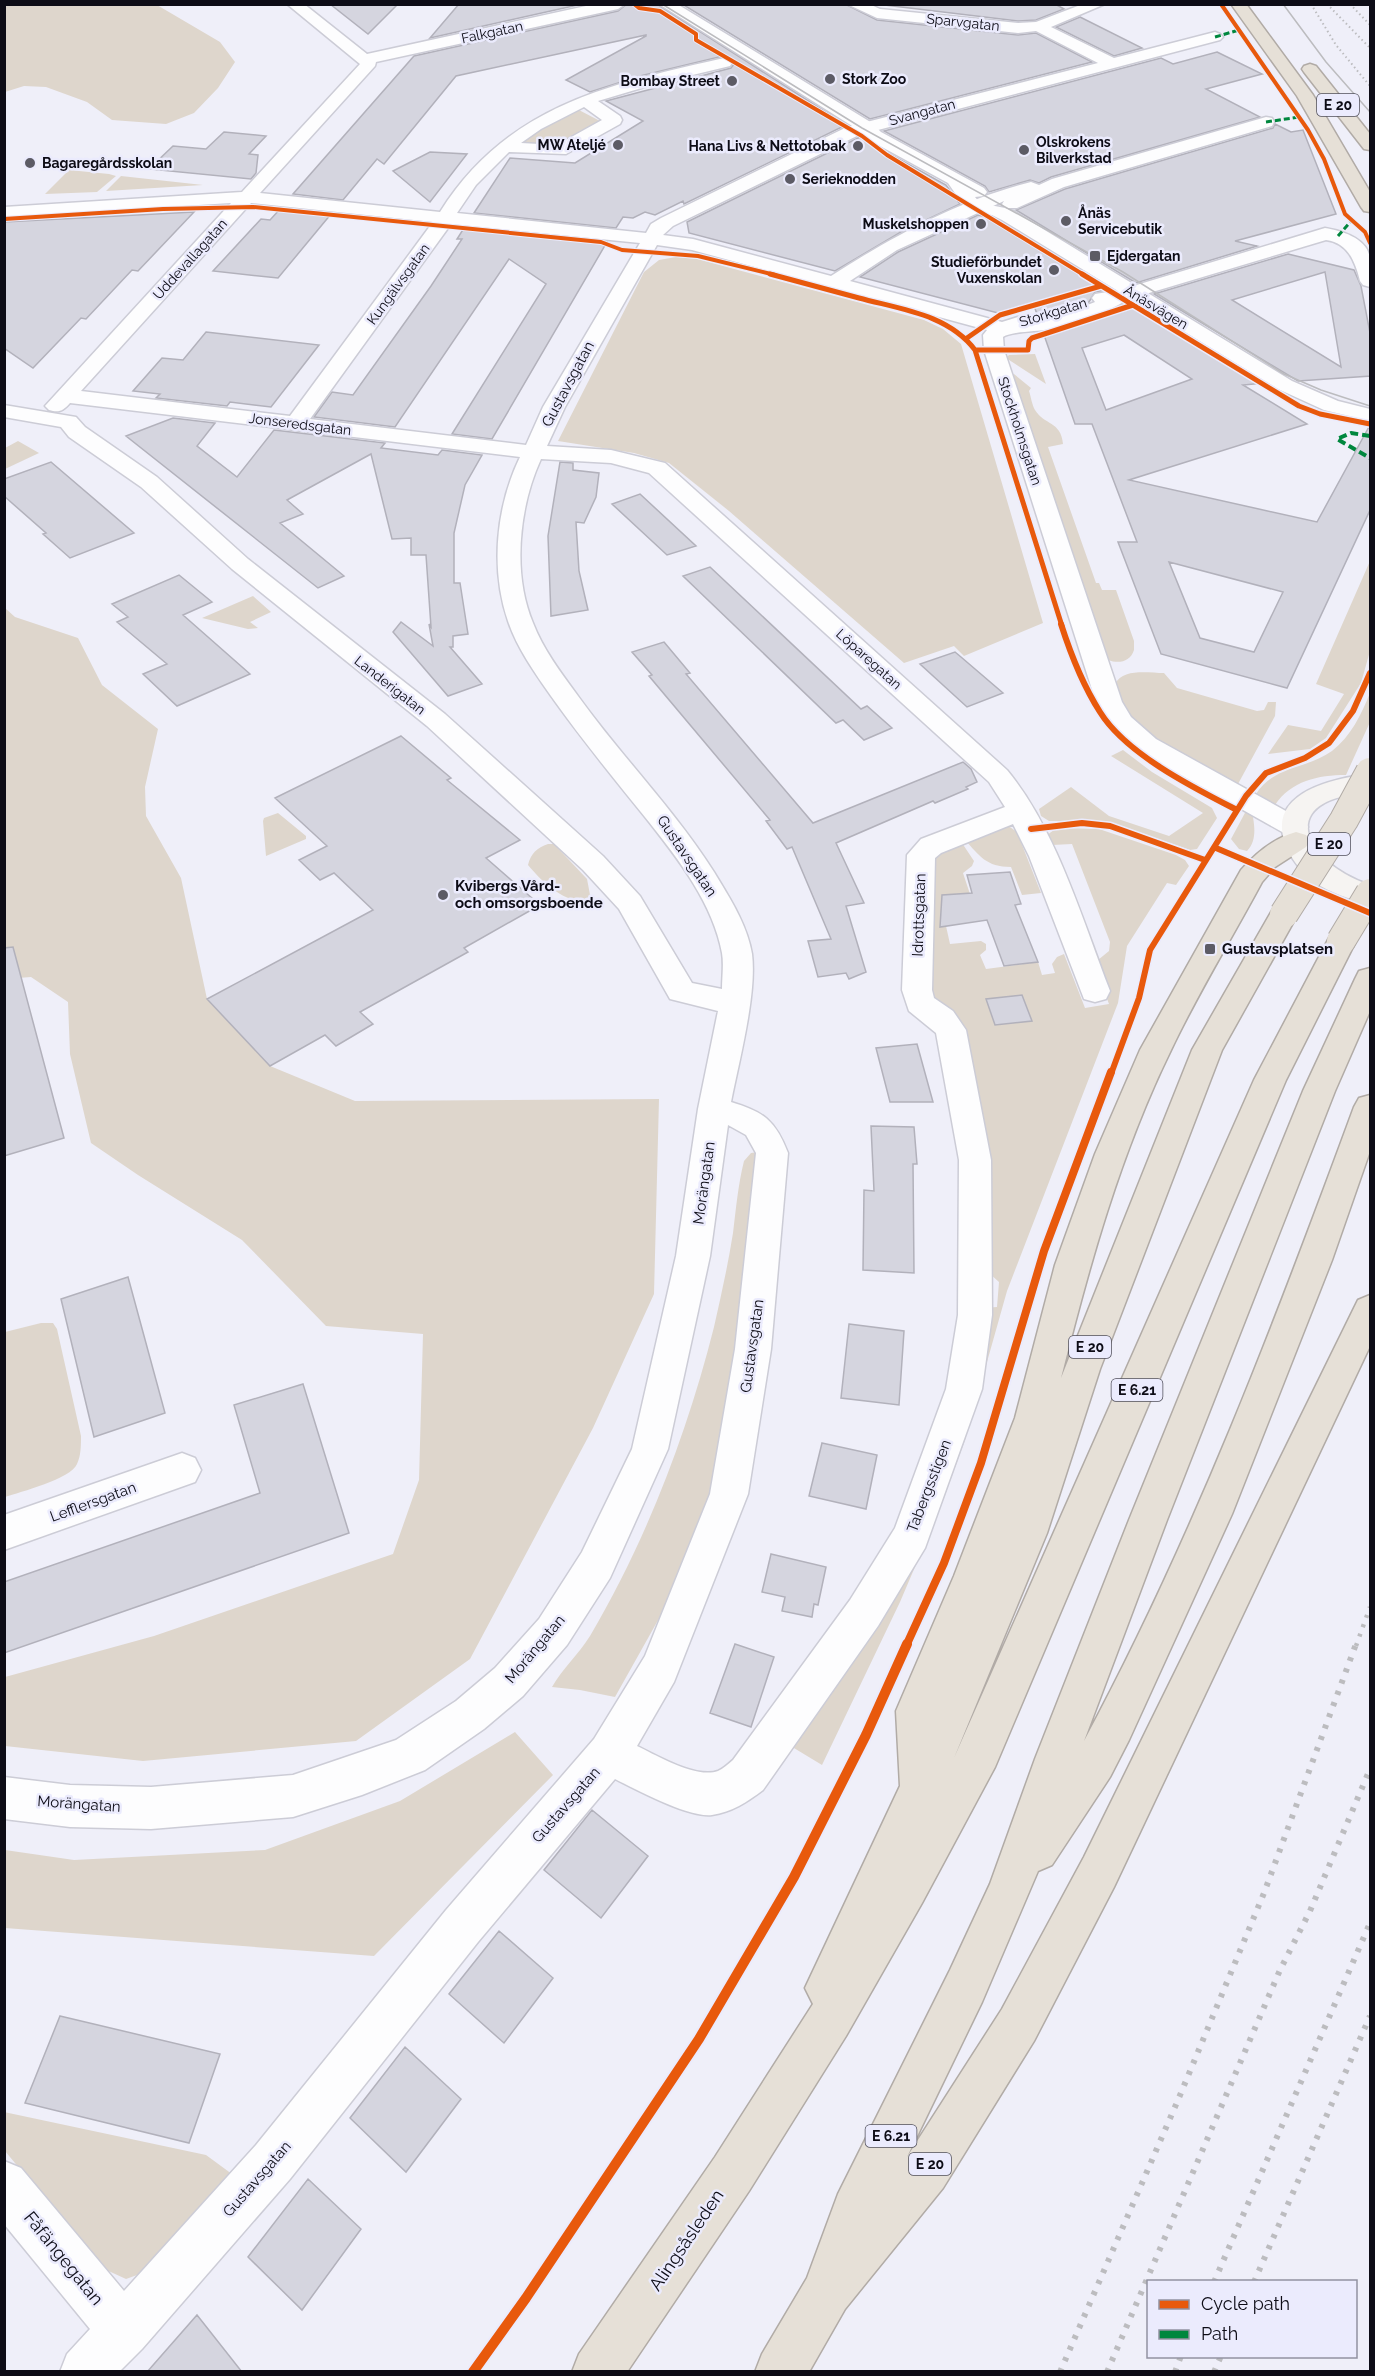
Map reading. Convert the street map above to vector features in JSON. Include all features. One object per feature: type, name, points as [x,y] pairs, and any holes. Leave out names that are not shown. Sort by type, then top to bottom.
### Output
[{"type":"highway","name":"E 20","points":[[1238,4],[1305,95],[1371,207]]},
{"type":"highway","name":"E 20","points":[[1300,56],[1371,145]]},
{"type":"highway","name":"E 20","points":[[775,2108],[920,1790],[1028,1533],[1082,1369],[1207,1050],[1284,915],[1344,820],[1371,772]]},
{"type":"highway","points":[[920,1790],[916,1711],[973,1576],[1033,1418],[1072,1265],[1111,1154],[1155,1050],[1251,877],[1265,860],[1295,834]]},
{"type":"highway","name":"E 6.21","points":[[775,2108],[870,1952],[934,1840],[980,1752],[1270,1080],[1341,941],[1371,894]]},
{"type":"highway","name":"E 6.21","points":[[827,2291],[855,2211],[966,1986],[1010,1891],[1056,1759],[1148,1520],[1318,1091],[1371,979]]},
{"type":"highway","points":[[1010,1891],[1095,1762],[1172,1606],[1265,1389],[1371,1107]]},
{"type":"highway","name":"E 20","points":[[780,2372],[827,2291],[926,2171],[1018,2025],[1099,1872],[1371,1310]]},
{"type":"highway","name":"Alingsåsleden","points":[[597,2372],[775,2108]]},
{"type":"main road","points":[[1371,785],[1340,786],[1321,792],[1301,807],[1295,834],[1304,855],[1317,869],[1341,884],[1371,894]]},
{"type":"street","points":[[297,7],[324,4]]},
{"type":"street","name":"Falkgatan","points":[[366,59],[618,4]]},
{"type":"street","name":"Ånäsvägen","points":[[666,4],[866,127],[875,136],[957,183],[1004,204]]},
{"type":"street","name":"Sparvgatan","points":[[855,4],[877,13],[999,27],[1038,26]]},
{"type":"street","points":[[1038,26],[1098,4]]},
{"type":"street","points":[[297,7],[366,59]]},
{"type":"street","points":[[1038,26],[1111,63]]},
{"type":"street","name":"Svangatan","points":[[652,239],[658,228],[667,222],[847,133],[1215,37]]},
{"type":"street","name":"Uddevallagatan","points":[[44,417],[67,396],[369,63],[366,59]]},
{"type":"street","name":"Kungälvsgatan","points":[[295,424],[448,216],[469,182],[505,147],[536,124],[563,109],[642,83],[724,63]]},
{"type":"street","points":[[505,147],[560,150],[614,120],[586,101]]},
{"type":"street","points":[[834,283],[890,246],[974,208],[1004,204],[1058,183],[1266,122]]},
{"type":"street","name":"Ånäsvägen","points":[[866,127],[909,140],[1004,204],[1018,224],[1127,293],[1286,385],[1331,406],[1371,415]]},
{"type":"street","name":"Ånäsvägen","points":[[957,183],[974,208],[993,209],[1004,204]]},
{"type":"street","points":[[4,212],[247,197],[448,216],[652,239],[693,245],[1003,328]]},
{"type":"street","name":"Storkgatan","points":[[1003,328],[1017,329],[1047,323],[1102,307],[1127,293],[1325,234],[1338,236],[1359,249],[1371,281]]},
{"type":"street","name":"Gustavsgatan","points":[[85,2372],[273,2162],[462,1926],[609,1754],[660,1668],[729,1494],[753,1349],[772,1153],[766,1136],[759,1126],[714,1109],[739,975],[736,954],[730,929],[718,902],[684,847],[552,681],[520,622],[509,572],[512,518],[525,471],[533,452],[563,391],[652,239]]},
{"type":"street","name":"Stockholmsgatan","points":[[1003,328],[993,335],[999,365],[1109,702],[1121,722],[1146,745],[1295,834]]},
{"type":"street","name":"Jonseredsgatan","points":[[67,396],[533,452]]},
{"type":"street","name":"Landerigatan","points":[[4,411],[68,422],[77,432],[149,482],[240,564],[436,720],[593,863],[623,895],[653,941],[674,983],[681,991],[692,996],[734,1002]]},
{"type":"street","name":"Löparegatan","points":[[533,452],[624,458],[643,462],[665,474],[998,776],[1022,811],[1043,856],[1095,991]]},
{"type":"street","name":"Idrottsgatan","points":[[929,1009],[920,1003],[917,990],[921,855],[931,846],[1022,811]]},
{"type":"street","name":"Tabergsstigen","points":[[609,1754],[662,1780],[697,1793],[711,1794],[730,1789],[748,1775],[774,1740],[864,1613],[910,1536],[964,1389],[975,1315],[975,1160],[951,1030],[929,1009]]},
{"type":"street","name":"Morängatan","points":[[4,1798],[70,1806],[151,1808],[293,1796],[362,1774],[410,1755],[470,1715],[509,1682],[553,1632],[596,1565],[650,1449],[693,1256],[714,1109]]},
{"type":"street","name":"Lefflersgatan","points":[[4,1533],[182,1470]]},
{"type":"street","name":"Fåfängegatan","points":[[4,2185],[124,2331]]},
{"type":"shaded area","points":[[4,5],[157,5],[220,42],[235,62],[218,88],[194,113],[166,124],[112,120],[87,102],[46,87],[24,86],[5,92]]},
{"type":"shaded area","points":[[577,109],[600,121],[556,146],[519,142]]},
{"type":"shaded area","points":[[69,170],[116,176],[97,192],[45,194]]},
{"type":"shaded area","points":[[121,176],[203,185],[106,191]]},
{"type":"shaded area","points":[[676,257],[697,259],[924,320],[943,329],[961,344],[1043,623],[964,656],[954,646],[904,663],[729,511],[669,463],[634,453],[558,441],[644,272],[659,260]]},
{"type":"shaded area","points":[[1035,354],[1046,384],[1006,358],[1009,355]]},
{"type":"shaded area","points":[[1014,374],[1031,388],[1029,391],[1035,410],[1056,427],[1062,437],[1063,444],[1048,447],[1096,583],[1099,583],[1102,590],[1116,590],[1134,641],[1132,654],[1124,661],[1108,660],[1011,376]]},
{"type":"shaded area","points":[[18,441],[39,453],[5,469],[5,448]]},
{"type":"shaded area","points":[[1370,561],[1370,651],[1361,683],[1326,738],[1310,749],[1268,754],[1288,725],[1321,731],[1344,694],[1316,684]]},
{"type":"shaded area","points":[[253,596],[271,612],[250,622],[258,628],[248,629],[202,618]]},
{"type":"shaded area","points":[[5,608],[15,617],[78,638],[102,685],[158,729],[145,787],[146,816],[181,878],[207,999],[270,1066],[355,1101],[659,1099],[654,1294],[593,1428],[470,1659],[356,1741],[143,1761],[5,1746],[5,1677],[154,1636],[393,1554],[419,1480],[423,1334],[326,1326],[242,1240],[91,1143],[70,1054],[68,1002],[31,977],[5,979]]},
{"type":"shaded area","points":[[1136,672],[1164,673],[1177,688],[1257,711],[1264,710],[1268,702],[1276,702],[1275,716],[1238,784],[1164,746],[1134,720],[1122,703],[1115,684],[1119,679]]},
{"type":"shaded area","points":[[1370,693],[1370,722],[1346,775],[1325,776],[1306,781],[1289,790],[1275,805],[1256,794],[1272,778],[1322,757],[1339,745],[1355,725]]},
{"type":"shaded area","points":[[1123,750],[1152,772],[1212,808],[1217,818],[1197,849],[1190,850],[1106,821],[1049,821],[1041,816],[1039,809],[1071,787],[1109,816],[1169,836],[1203,813],[1111,756]]},
{"type":"shaded area","points":[[1246,811],[1253,817],[1254,831],[1252,844],[1247,851],[1239,849],[1231,839]]},
{"type":"shaded area","points":[[278,813],[306,836],[306,839],[266,856],[263,821],[264,818]]},
{"type":"shaded area","points":[[1007,825],[1017,832],[1041,893],[1022,895],[1011,867],[989,863],[964,839]]},
{"type":"shaded area","points":[[1061,828],[1099,829],[1176,855],[1185,860],[1189,866],[1176,885],[1167,883],[1127,946],[1118,1003],[1007,1291],[965,1440],[941,1506],[900,1602],[822,1765],[784,1742],[874,1606],[983,1308],[997,1307],[999,1282],[989,1273],[933,997],[929,992],[932,857],[960,840],[974,861],[972,866],[963,873],[970,894],[942,896],[940,926],[946,926],[950,944],[981,941],[986,944],[986,950],[980,955],[986,969],[1038,962],[1042,975],[1055,973],[1052,964],[1057,957],[1064,954],[1085,1008],[1109,1004],[1098,975],[1098,960],[1109,951],[1110,942],[1072,844],[1052,845],[1047,835]]},
{"type":"shaded area","points":[[548,844],[554,844],[587,879],[591,900],[573,900],[564,896],[548,885],[528,865],[535,852]]},
{"type":"shaded area","points":[[758,1152],[748,1287],[719,1458],[706,1508],[666,1606],[615,1697],[552,1687],[586,1643],[610,1600],[647,1525],[663,1486],[691,1407],[714,1327],[729,1257],[744,1161],[751,1153]]},
{"type":"shaded area","points":[[41,1323],[53,1323],[57,1329],[81,1436],[79,1458],[73,1470],[56,1480],[5,1497],[5,1332]]},
{"type":"shaded area","points":[[515,1732],[553,1775],[374,1956],[5,1928],[5,1850],[74,1860],[265,1850],[400,1801]]},
{"type":"shaded area","points":[[4,2112],[206,2155],[236,2177],[151,2270],[126,2279],[102,2268],[5,2151]]},
{"type":"building","points":[[330,4],[398,4],[368,34]]},
{"type":"building","points":[[459,4],[582,4],[430,38]]},
{"type":"building","points":[[627,4],[657,4],[846,125],[684,204],[683,201],[655,215],[645,212],[633,218],[623,217],[616,228],[474,213],[510,158],[575,163],[643,121],[606,101],[731,68],[734,64],[732,59],[723,56],[640,76],[590,92],[566,80],[646,35],[456,76],[384,164],[377,159],[343,200],[293,194],[414,56],[618,11]]},
{"type":"building","points":[[682,4],[845,4],[877,20],[1018,35],[1036,33],[1092,62],[870,119]]},
{"type":"building","points":[[876,4],[1055,4],[1064,9],[1036,20],[1018,21]]},
{"type":"building","points":[[1080,17],[1142,48],[1114,56],[1056,27]]},
{"type":"building","points":[[1217,52],[1262,74],[1206,89],[1260,117],[1051,177],[1039,183],[1030,180],[989,192],[985,186],[884,131],[1161,58],[1173,64]]},
{"type":"building","points":[[1275,124],[1291,132],[1303,130],[1336,214],[1235,241],[1257,246],[1136,283],[1016,210],[1065,189],[1273,128]]},
{"type":"building","points":[[224,132],[266,136],[249,154],[258,155],[256,173],[251,179],[149,169],[173,146],[206,149]]},
{"type":"building","points":[[862,136],[868,142],[946,185],[960,204],[901,232],[835,271],[689,233],[687,222]]},
{"type":"building","points":[[430,152],[467,154],[430,202],[393,171]]},
{"type":"building","points":[[281,208],[331,214],[278,278],[213,271],[261,219],[270,220]]},
{"type":"building","points":[[194,212],[138,271],[132,270],[86,319],[81,318],[33,368],[4,348],[4,222]]},
{"type":"building","points":[[978,215],[991,217],[1001,222],[1111,289],[1095,292],[1089,302],[1038,317],[1033,303],[998,313],[860,277],[898,252]]},
{"type":"building","points":[[464,228],[607,242],[492,439],[452,434],[546,284],[509,259],[395,427],[314,417],[332,392],[353,395],[431,286],[462,239],[457,239]]},
{"type":"building","points":[[1288,254],[1354,270],[1361,286],[1371,338],[1371,376],[1298,381],[1154,294]],"holes":[[[1325,272],[1341,367],[1232,300]]]},
{"type":"building","points":[[1130,301],[1265,383],[1243,385],[1307,424],[1129,480],[1317,522],[1371,423],[1371,508],[1287,688],[1161,654],[1118,542],[1137,542],[1092,424],[1075,424],[1043,332],[1091,320]],"holes":[[[1124,335],[1192,379],[1106,410],[1082,348]],[[1169,562],[1283,592],[1254,652],[1200,638]]]},
{"type":"building","points":[[206,332],[319,345],[271,407],[230,402],[227,406],[156,398],[160,394],[133,391],[162,358],[183,360]]},
{"type":"building","points":[[173,418],[215,423],[197,446],[237,477],[274,430],[385,443],[381,448],[438,455],[442,450],[482,455],[465,485],[454,533],[454,583],[460,583],[468,634],[453,636],[453,647],[450,647],[482,684],[448,696],[393,632],[401,622],[433,646],[429,624],[431,627],[426,555],[411,555],[411,538],[392,539],[371,454],[287,500],[303,514],[280,523],[344,576],[318,588],[126,436]]},
{"type":"building","points":[[51,462],[134,533],[70,558],[4,496],[4,479]]},
{"type":"building","points":[[560,462],[573,463],[573,470],[599,473],[596,497],[584,523],[576,522],[579,571],[588,610],[551,616],[548,536]]},
{"type":"building","points":[[640,494],[696,546],[667,555],[612,504]]},
{"type":"building","points":[[710,567],[861,709],[867,706],[892,728],[864,740],[843,720],[836,723],[683,576]]},
{"type":"building","points":[[179,575],[212,602],[183,615],[250,674],[177,706],[143,674],[167,664],[117,622],[128,617],[112,604]]},
{"type":"building","points":[[664,642],[690,673],[686,674],[813,823],[963,762],[971,769],[977,782],[966,787],[968,789],[935,803],[933,801],[836,843],[864,903],[846,906],[866,972],[849,979],[846,973],[818,977],[808,941],[831,939],[792,847],[787,849],[766,821],[770,820],[649,676],[652,675],[632,652]]},
{"type":"building","points":[[955,652],[1003,693],[967,707],[920,664]]},
{"type":"building","name":"Kvibergs Vård- och omsorgsboende","points":[[401,736],[451,778],[447,780],[520,840],[486,858],[540,905],[464,948],[468,952],[360,1012],[373,1024],[336,1046],[325,1035],[270,1066],[207,999],[373,910],[334,873],[320,880],[299,860],[327,846],[275,798]]},
{"type":"building","points":[[1010,872],[1021,904],[1015,905],[1038,962],[1004,966],[987,920],[940,927],[942,895],[972,893],[967,875]]},
{"type":"building","points":[[13,947],[64,1138],[4,1156],[4,948]]},
{"type":"building","points":[[1022,995],[1032,1021],[995,1025],[986,999]]},
{"type":"building","points":[[917,1044],[933,1102],[890,1102],[876,1048]]},
{"type":"building","points":[[871,1126],[914,1127],[917,1164],[913,1164],[914,1273],[863,1270],[864,1190],[874,1191]]},
{"type":"building","points":[[128,1277],[165,1413],[94,1437],[61,1299]]},
{"type":"building","points":[[849,1324],[904,1331],[899,1405],[841,1398]]},
{"type":"building","points":[[303,1384],[349,1533],[4,1653],[4,1582],[260,1493],[234,1405]]},
{"type":"building","points":[[822,1443],[877,1455],[866,1509],[809,1496]]},
{"type":"building","points":[[771,1554],[826,1567],[818,1605],[814,1604],[812,1617],[782,1611],[785,1597],[762,1592]]},
{"type":"building","points":[[735,1644],[774,1657],[751,1727],[710,1713]]},
{"type":"building","points":[[592,1810],[648,1856],[601,1918],[544,1870]]},
{"type":"building","points":[[499,1931],[553,1978],[504,2043],[449,1994]]},
{"type":"building","points":[[60,2016],[220,2054],[189,2143],[25,2103]]},
{"type":"building","points":[[405,2047],[461,2099],[406,2172],[350,2118]]},
{"type":"building","points":[[308,2179],[361,2229],[302,2310],[248,2257]]},
{"type":"building","points":[[197,2315],[242,2372],[147,2372]]},
{"type":"tram line","points":[[662,4],[862,128],[1123,272],[1284,374],[1321,390],[1370,406]]},
{"type":"tram line","points":[[1283,4],[1326,62],[1370,112]]},
{"type":"railway","points":[[1311,4],[1336,45],[1370,86]]},
{"type":"railway","points":[[1327,4],[1370,48]]},
{"type":"railway","points":[[1350,4],[1370,25]]},
{"type":"railway","points":[[1356,1646],[1370,1607]]},
{"type":"railway","points":[[1060,2372],[1178,2100],[1264,1893],[1356,1644]]},
{"type":"railway","points":[[1107,2372],[1280,1970],[1310,1911],[1370,1769]]},
{"type":"railway","points":[[1215,2280],[1370,1923]]},
{"type":"railway","points":[[1255,2280],[1370,2016]]},
{"type":"railway","points":[[1175,2372],[1180,2358]]},
{"type":"railway","points":[[1214,2372],[1220,2358]]},
{"type":"marked path","points":[[1215,37],[1239,30]]},
{"type":"marked path","points":[[1266,122],[1299,117]]},
{"type":"marked path","points":[[1338,236],[1352,220],[1348,217]]},
{"type":"marked path","points":[[1370,436],[1351,433],[1337,439],[1370,458]]},
{"type":"cycle path","points":[[634,4],[639,8],[660,11],[696,34],[696,40],[862,136],[887,155],[1299,406],[1320,414],[1370,424]]},
{"type":"cycle path","points":[[1221,4],[1308,130],[1324,159],[1345,214],[1365,232],[1370,243]]},
{"type":"cycle path","points":[[4,219],[163,209],[253,207],[601,242],[622,250],[698,256],[723,261],[926,316],[940,322],[954,329],[975,350],[1068,646],[1100,713],[1124,740],[1137,750],[1193,787],[1237,810]]},
{"type":"cycle path","points":[[967,338],[1000,315],[1101,286]]},
{"type":"cycle path","points":[[975,350],[1028,350],[1029,341],[1032,338],[1133,305]]},
{"type":"cycle path","points":[[473,2372],[526,2298],[699,2039],[794,1877],[866,1735],[944,1563],[981,1463],[1044,1251],[1139,998],[1150,950],[1254,785],[1271,770],[1305,758],[1329,743],[1346,723],[1360,699],[1370,673]]},
{"type":"cycle path","points":[[1031,829],[1082,823],[1110,826],[1205,860]]},
{"type":"cycle path","points":[[1216,848],[1370,913]]},
{"type":"place","name":"Stork Zoo","points":[[830,79]]},
{"type":"place","name":"Bombay Street","points":[[732,81]]},
{"type":"place","name":"MW Ateljé","points":[[618,145]]},
{"type":"place","name":"Hana Livs & Nettotobak","points":[[858,146]]},
{"type":"place","name":"Olskrokens Bilverkstad","points":[[1024,150]]},
{"type":"place","name":"Bagaregårdsskolan","points":[[30,163]]},
{"type":"place","name":"Serieknodden","points":[[790,179]]},
{"type":"place","name":"Ånäs Servicebutik","points":[[1066,221]]},
{"type":"place","name":"Muskelshoppen","points":[[981,224]]},
{"type":"place","name":"Ejdergatan","points":[[1095,256]]},
{"type":"place","name":"Studieförbundet Vuxenskolan","points":[[1054,270]]},
{"type":"place","name":"Kvibergs Vård- och omsorgsboende","points":[[443,895]]},
{"type":"place","name":"Gustavsplatsen","points":[[1210,949]]}]
